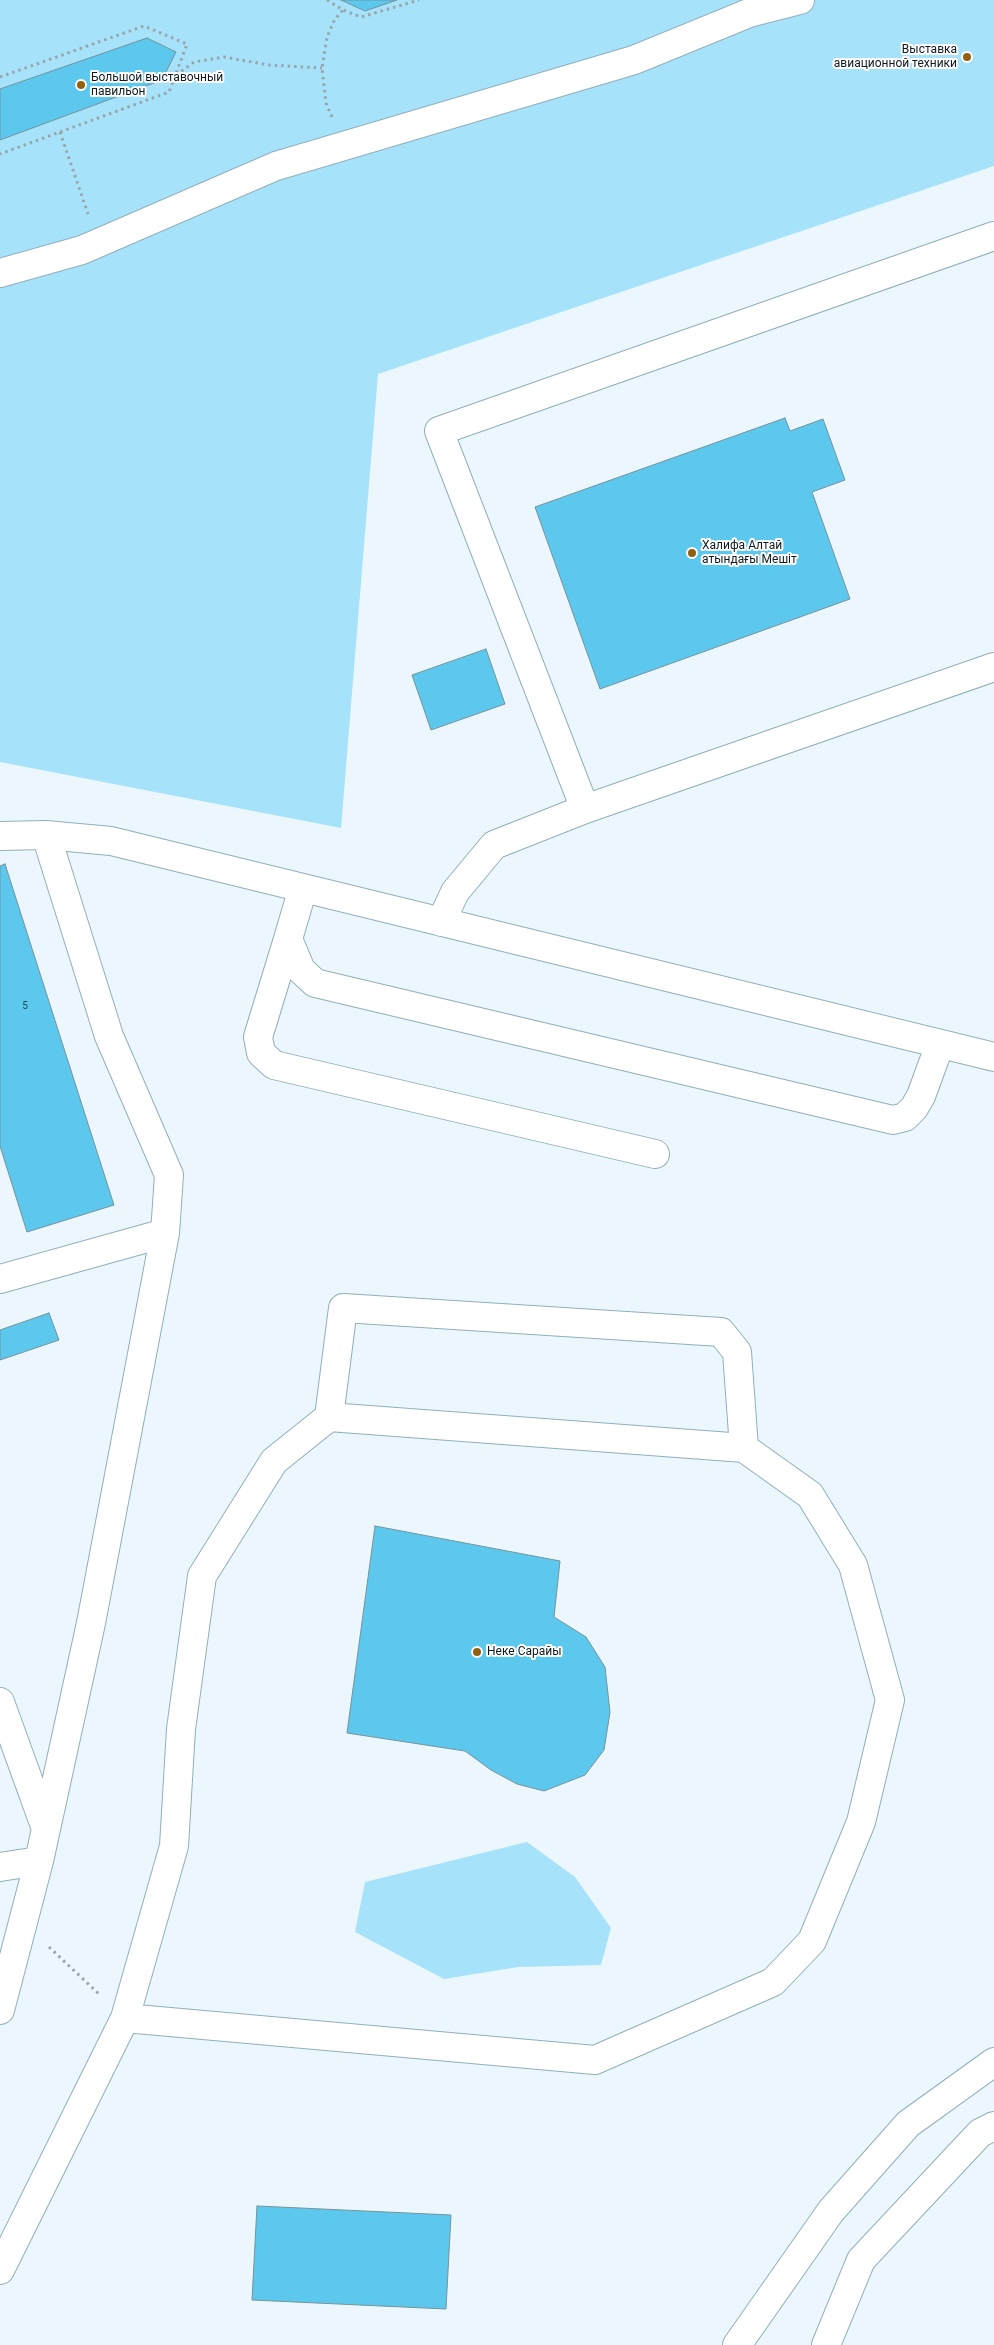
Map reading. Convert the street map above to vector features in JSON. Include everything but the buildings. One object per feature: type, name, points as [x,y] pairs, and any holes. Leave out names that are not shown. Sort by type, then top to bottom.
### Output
[{"type":"street","points":[[0,273],[44,262],[98,243],[276,166],[634,60],[749,13],[800,0]]},
{"type":"street","points":[[585,809],[439,431],[994,236]]},
{"type":"street","points":[[441,922],[455,892],[494,845],[585,809],[994,667]]},
{"type":"street","points":[[0,836],[46,836],[111,841],[994,1057]]},
{"type":"street","points":[[0,2010],[39,1861],[91,1623],[165,1233],[169,1175],[109,1036],[46,836]]},
{"type":"street","points":[[303,888],[258,1037],[261,1053],[274,1065],[655,1154]]},
{"type":"street","points":[[288,939],[301,970],[314,984],[893,1120],[905,1117],[914,1108],[921,1096],[940,1044]]},
{"type":"street","points":[[0,1279],[165,1233]]},
{"type":"street","points":[[330,1417],[343,1308],[721,1332],[737,1352],[744,1448]]},
{"type":"street","points":[[0,2270],[126,2018],[174,1846],[181,1729],[202,1576],[274,1461],[330,1417],[744,1448],[810,1494],[853,1565],[890,1700],[861,1822],[812,1941],[773,1982],[595,2060],[126,2018]]},
{"type":"street","points":[[0,1702],[46,1829]]},
{"type":"street","points":[[0,1867],[39,1861]]},
{"type":"street","points":[[737,2345],[831,2211],[908,2124],[994,2062]]},
{"type":"street","points":[[812,2345],[861,2260],[980,2133],[994,2126]]},
{"type":"street","points":[[826,2345],[861,2260]]},
{"type":"path","points":[[327,0],[343,10],[361,17],[419,0]]},
{"type":"path","points":[[343,10],[335,19],[327,37],[322,68],[326,103],[343,146]]},
{"type":"path","points":[[0,77],[144,26],[187,44],[169,92],[0,154]]},
{"type":"path","points":[[176,75],[194,62],[224,57],[269,65],[322,68]]},
{"type":"path","points":[[60,132],[98,243]]},
{"type":"path","points":[[23,1922],[126,2018]]},
{"type":"shaded area","points":[[0,0],[994,0],[994,166],[378,374],[341,828],[0,762]]},
{"type":"shaded area","points":[[527,1842],[575,1877],[611,1928],[601,1965],[518,1967],[444,1979],[355,1932],[365,1882]]},
{"type":"place","name":"Выставка авиационной техники","points":[[967,57]]},
{"type":"place","name":"Большой выставочный павильон","points":[[81,85]]},
{"type":"place","name":"Халифа Алтай атындағы Мешіт","points":[[692,553]]},
{"type":"place","name":"Неке Сарайы","points":[[477,1652]]}]
